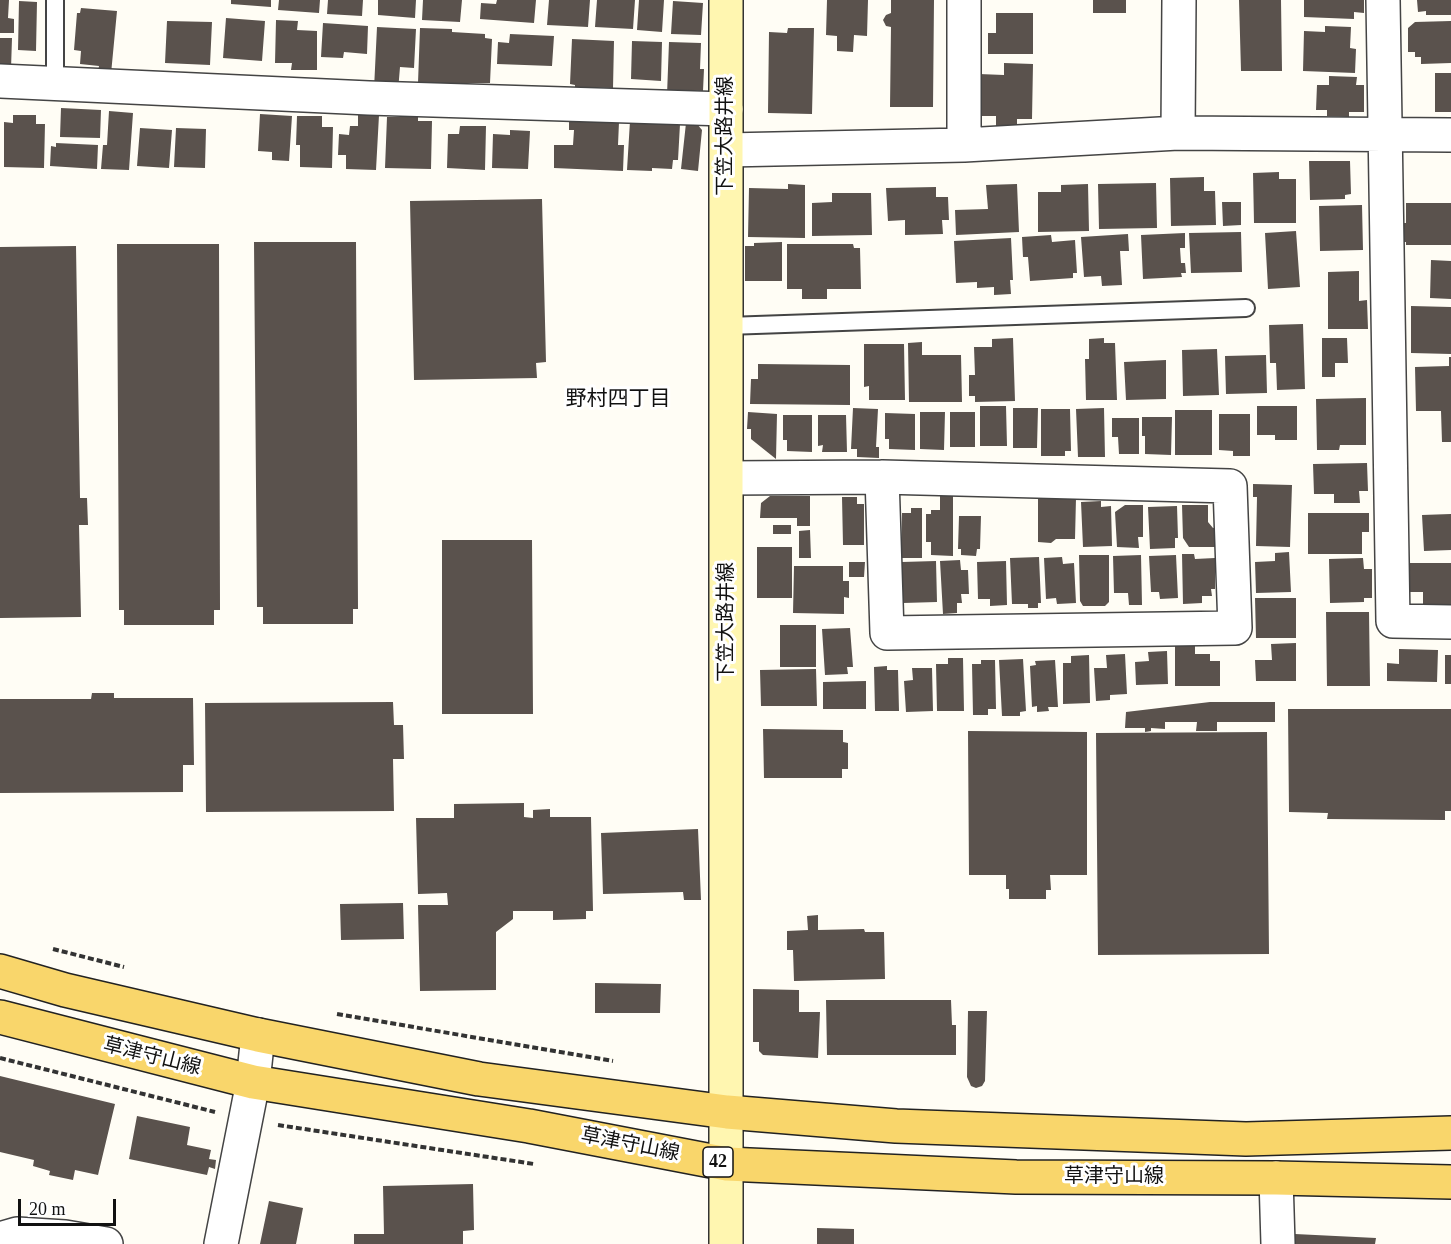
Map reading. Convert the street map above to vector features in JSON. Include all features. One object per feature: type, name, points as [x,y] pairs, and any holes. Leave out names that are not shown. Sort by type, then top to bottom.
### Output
[{"type":"main road","name":"下笠大路井線","points":[[726,0],[726,1244]]},
{"type":"main road","name":"草津守山線","points":[[0,971],[65,990],[258,1035],[479,1079],[727,1112],[908,1126],[1235,1139],[1451,1133]]},
{"type":"main road","name":"草津守山線","points":[[0,1017],[253,1082],[530,1126],[727,1164],[1016,1177],[1276,1178],[1451,1182]]},
{"type":"street","points":[[964,0],[964,145]]},
{"type":"street","points":[[1178,133],[1179,0]]},
{"type":"street","points":[[1383,0],[1393,621],[1451,622]]},
{"type":"street","points":[[0,81],[357,97],[726,109]]},
{"type":"street","points":[[727,150],[964,145],[1178,133],[1451,135]]},
{"type":"street","points":[[726,478],[882,477],[1230,486],[1235,628],[886,633],[882,477]]},
{"type":"street","points":[[220,1244],[253,1082],[258,1035]]},
{"type":"street","points":[[1276,1178],[1278,1244]]},
{"type":"street","points":[[0,1239],[17,1234],[65,1237],[106,1244]]},
{"type":"lane","points":[[55,0],[55,82]]},
{"type":"lane","points":[[727,326],[1246,308]]},
{"type":"path","points":[[46,947],[126,967]]},
{"type":"path","points":[[334,1013],[622,1062]]},
{"type":"building","points":[[0,0],[9,0],[8,18],[14,19],[14,33],[0,33]]},
{"type":"building","points":[[231,0],[271,0],[271,7],[231,4]]},
{"type":"building","points":[[279,0],[320,0],[319,13],[278,10]]},
{"type":"building","points":[[328,0],[363,0],[362,16],[327,14]]},
{"type":"building","points":[[378,0],[416,0],[415,18],[378,15]]},
{"type":"building","points":[[423,0],[462,0],[460,22],[422,20]]},
{"type":"building","points":[[497,0],[536,0],[534,23],[480,19],[481,3],[496,4]]},
{"type":"building","points":[[549,0],[590,0],[588,27],[547,25]]},
{"type":"building","points":[[597,0],[635,0],[633,29],[595,27]]},
{"type":"building","points":[[639,0],[664,0],[662,32],[637,30]]},
{"type":"building","points":[[827,0],[868,0],[867,36],[854,35],[853,52],[837,51],[837,36],[826,35]]},
{"type":"building","points":[[891,0],[934,0],[933,107],[890,107],[891,27],[886,26],[883,20],[891,13]]},
{"type":"building","points":[[1093,0],[1126,0],[1126,13],[1093,13]]},
{"type":"building","points":[[1239,0],[1281,0],[1282,71],[1241,71]]},
{"type":"building","points":[[1304,0],[1364,0],[1364,13],[1354,12],[1354,19],[1304,17]]},
{"type":"building","points":[[1417,0],[1451,0],[1451,15],[1426,15],[1426,11],[1418,12]]},
{"type":"building","points":[[19,1],[37,2],[36,51],[18,50]]},
{"type":"building","points":[[673,1],[703,3],[701,35],[671,34]]},
{"type":"building","points":[[81,8],[117,11],[111,74],[98,72],[99,66],[80,64],[81,51],[74,50],[77,13],[80,13]]},
{"type":"building","points":[[996,13],[1033,13],[1033,54],[988,54],[988,33],[996,33]]},
{"type":"building","points":[[226,18],[265,21],[262,61],[223,58]]},
{"type":"building","points":[[276,20],[298,21],[297,30],[317,31],[317,70],[291,70],[292,63],[275,63]]},
{"type":"building","points":[[167,21],[212,22],[210,65],[165,63]]},
{"type":"building","points":[[1451,21],[1451,63],[1421,64],[1421,57],[1415,57],[1415,52],[1408,52],[1408,28],[1415,22]]},
{"type":"building","points":[[323,23],[368,26],[367,54],[344,52],[343,58],[321,57]]},
{"type":"building","points":[[1325,26],[1351,27],[1350,48],[1356,49],[1355,73],[1303,71],[1304,31],[1325,32]]},
{"type":"building","points":[[377,27],[416,29],[414,68],[400,67],[398,91],[374,89]]},
{"type":"building","points":[[420,28],[452,29],[452,32],[485,34],[485,38],[492,39],[490,83],[418,83]]},
{"type":"building","points":[[788,28],[814,28],[812,114],[768,113],[769,32],[787,33]]},
{"type":"building","points":[[510,34],[554,36],[552,66],[497,64],[498,42],[509,43]]},
{"type":"building","points":[[0,38],[12,38],[11,69],[0,69]]},
{"type":"building","points":[[572,39],[614,41],[613,88],[575,87],[570,84]]},
{"type":"building","points":[[632,41],[662,42],[661,81],[631,79]]},
{"type":"building","points":[[669,42],[701,43],[700,69],[704,69],[703,91],[689,90],[689,96],[667,95]]},
{"type":"building","points":[[1004,63],[1033,64],[1032,119],[1017,119],[1017,127],[996,127],[996,116],[978,116],[979,74],[1004,75]]},
{"type":"building","points":[[1435,73],[1451,73],[1451,112],[1435,112]]},
{"type":"building","points":[[1329,76],[1357,77],[1356,85],[1364,85],[1364,112],[1349,112],[1349,117],[1327,116],[1327,110],[1316,110],[1317,85],[1329,85]]},
{"type":"building","points":[[61,108],[101,110],[100,138],[60,137]]},
{"type":"building","points":[[109,111],[133,113],[129,170],[101,169],[103,145],[107,145]]},
{"type":"building","points":[[260,114],[292,116],[289,161],[272,160],[272,152],[258,151]]},
{"type":"building","points":[[358,114],[379,115],[376,170],[346,169],[346,155],[338,155],[339,134],[349,135],[350,126],[358,126]]},
{"type":"building","points":[[13,115],[36,115],[36,124],[45,124],[44,168],[4,167],[4,122],[13,123]]},
{"type":"building","points":[[297,116],[322,116],[322,127],[333,127],[332,168],[300,167],[300,145],[296,145]]},
{"type":"building","points":[[387,117],[418,117],[418,121],[432,121],[431,169],[385,168]]},
{"type":"building","points":[[569,120],[619,122],[618,145],[624,145],[623,171],[554,168],[554,145],[573,145],[574,130],[569,130]]},
{"type":"building","points":[[630,121],[680,124],[678,160],[673,160],[672,169],[627,170]]},
{"type":"building","points":[[686,123],[697,124],[702,130],[698,171],[681,169]]},
{"type":"building","points":[[460,126],[486,126],[485,170],[447,168],[448,134],[459,134]]},
{"type":"building","points":[[140,128],[172,130],[169,168],[137,166]]},
{"type":"building","points":[[176,128],[206,129],[205,168],[174,167]]},
{"type":"building","points":[[510,130],[530,131],[528,169],[492,168],[493,134],[510,135]]},
{"type":"building","points":[[56,143],[98,145],[97,169],[50,166],[51,146],[56,147]]},
{"type":"building","points":[[1309,161],[1350,161],[1351,194],[1345,195],[1345,199],[1310,200]]},
{"type":"building","points":[[1279,172],[1279,179],[1296,179],[1296,223],[1254,223],[1253,173]]},
{"type":"building","points":[[1204,177],[1204,191],[1215,191],[1216,225],[1171,226],[1170,178]]},
{"type":"building","points":[[1156,183],[1157,228],[1099,229],[1098,184]]},
{"type":"building","points":[[788,184],[805,185],[805,238],[748,237],[749,188],[788,189]]},
{"type":"building","points":[[1017,184],[1019,232],[956,235],[955,210],[988,209],[986,185]]},
{"type":"building","points":[[1088,184],[1089,231],[1038,232],[1038,192],[1061,192],[1061,185]]},
{"type":"building","points":[[936,187],[936,197],[948,197],[949,220],[942,220],[943,234],[905,235],[905,220],[888,221],[886,188]]},
{"type":"building","points":[[832,193],[871,193],[872,235],[812,236],[812,203],[832,202]]},
{"type":"building","points":[[542,199],[546,362],[536,363],[537,378],[414,380],[410,201]]},
{"type":"building","points":[[1222,202],[1241,202],[1241,225],[1223,226]]},
{"type":"building","points":[[1406,203],[1451,203],[1451,245],[1406,245],[1406,242],[1402,242],[1402,223],[1406,223]]},
{"type":"building","points":[[1362,205],[1363,250],[1320,251],[1319,206]]},
{"type":"building","points":[[1296,231],[1300,287],[1268,289],[1265,233]]},
{"type":"building","points":[[1241,232],[1242,272],[1191,273],[1189,233]]},
{"type":"building","points":[[1185,233],[1185,248],[1180,248],[1181,263],[1185,263],[1186,273],[1181,273],[1182,277],[1143,279],[1141,235]]},
{"type":"building","points":[[1128,234],[1129,251],[1120,251],[1122,285],[1102,286],[1101,276],[1084,277],[1081,237]]},
{"type":"building","points":[[1051,235],[1052,242],[1075,240],[1077,273],[1073,273],[1073,278],[1030,281],[1028,257],[1023,257],[1022,237]]},
{"type":"building","points":[[1011,238],[1013,280],[1010,280],[1011,294],[994,295],[994,287],[977,288],[977,282],[956,283],[954,241]]},
{"type":"building","points":[[254,242],[356,242],[358,609],[353,609],[353,624],[263,624],[263,607],[257,607]]},
{"type":"building","points":[[782,242],[782,281],[745,281],[745,246],[754,246],[754,243]]},
{"type":"building","points":[[117,244],[219,244],[220,610],[214,610],[214,625],[124,625],[124,610],[119,610]]},
{"type":"building","points":[[787,244],[853,244],[854,248],[860,248],[861,289],[827,289],[827,299],[802,299],[802,289],[787,289]]},
{"type":"building","points":[[76,246],[80,498],[87,498],[88,525],[79,525],[81,617],[0,618],[0,247]]},
{"type":"building","points":[[1431,260],[1451,261],[1451,299],[1430,298]]},
{"type":"building","points":[[1359,271],[1359,301],[1367,300],[1368,329],[1328,329],[1328,272]]},
{"type":"building","points":[[1411,306],[1451,307],[1451,354],[1411,353]]},
{"type":"building","points":[[1303,324],[1305,389],[1277,390],[1276,363],[1270,363],[1269,325]]},
{"type":"building","points":[[1013,338],[1015,401],[975,402],[975,396],[969,396],[969,375],[975,375],[974,347],[992,347],[992,339]]},
{"type":"building","points":[[1104,338],[1104,343],[1115,343],[1117,400],[1086,400],[1085,359],[1089,359],[1089,339]]},
{"type":"building","points":[[1322,338],[1347,338],[1348,363],[1335,363],[1335,377],[1322,377]]},
{"type":"building","points":[[922,342],[922,355],[961,355],[962,402],[909,402],[908,343]]},
{"type":"building","points":[[864,344],[904,344],[905,400],[869,400],[869,386],[864,387]]},
{"type":"building","points":[[1217,349],[1219,395],[1183,396],[1182,350]]},
{"type":"building","points":[[1266,355],[1267,393],[1226,394],[1225,356]]},
{"type":"building","points":[[1449,357],[1451,357],[1451,442],[1442,442],[1441,411],[1416,411],[1415,367],[1449,366]]},
{"type":"building","points":[[1166,360],[1166,399],[1126,400],[1124,362]]},
{"type":"building","points":[[758,364],[850,365],[850,405],[750,404],[751,379],[758,379]]},
{"type":"building","points":[[1366,398],[1366,445],[1340,445],[1339,450],[1317,450],[1316,399]]},
{"type":"building","points":[[980,406],[1006,406],[1007,446],[980,446]]},
{"type":"building","points":[[1257,406],[1297,406],[1297,440],[1275,440],[1275,435],[1257,435]]},
{"type":"building","points":[[853,408],[878,409],[876,447],[879,447],[879,458],[857,457],[857,449],[851,449]]},
{"type":"building","points":[[1013,408],[1038,408],[1037,448],[1013,448]]},
{"type":"building","points":[[1104,408],[1105,457],[1078,457],[1076,409]]},
{"type":"building","points":[[1041,409],[1070,409],[1071,451],[1065,451],[1065,456],[1041,456]]},
{"type":"building","points":[[1175,410],[1212,410],[1212,455],[1175,455]]},
{"type":"building","points":[[748,412],[777,414],[776,459],[751,439],[751,429],[747,429]]},
{"type":"building","points":[[920,412],[945,412],[944,450],[920,449]]},
{"type":"building","points":[[950,412],[975,412],[975,447],[950,447]]},
{"type":"building","points":[[885,413],[915,414],[915,450],[889,449],[889,439],[885,439]]},
{"type":"building","points":[[1219,414],[1250,414],[1250,456],[1233,456],[1233,451],[1219,450]]},
{"type":"building","points":[[783,415],[812,415],[812,452],[787,451],[787,440],[783,440]]},
{"type":"building","points":[[818,415],[846,415],[847,452],[822,452],[823,445],[818,446]]},
{"type":"building","points":[[1142,417],[1172,417],[1171,455],[1145,454]]},
{"type":"building","points":[[1112,418],[1139,418],[1139,454],[1119,454],[1118,437],[1112,437]]},
{"type":"building","points":[[1367,463],[1368,491],[1359,491],[1360,503],[1334,503],[1334,494],[1314,494],[1313,464]]},
{"type":"building","points":[[1253,484],[1292,485],[1290,547],[1256,546],[1257,497],[1253,497]]},
{"type":"building","points":[[940,495],[953,495],[953,556],[931,555],[931,542],[926,542],[926,514],[931,514],[931,510],[940,510]]},
{"type":"building","points":[[770,496],[810,496],[810,526],[797,526],[797,518],[760,518],[761,503]]},
{"type":"building","points":[[842,497],[857,497],[857,504],[864,504],[864,545],[843,545]]},
{"type":"building","points":[[1038,498],[1076,498],[1075,539],[1056,539],[1051,543],[1038,542]]},
{"type":"building","points":[[1101,501],[1101,507],[1111,506],[1112,546],[1083,547],[1081,502]]},
{"type":"building","points":[[1125,505],[1143,505],[1143,537],[1138,537],[1139,548],[1117,547],[1115,512]]},
{"type":"building","points":[[1182,505],[1208,505],[1208,522],[1213,528],[1218,528],[1218,547],[1189,547],[1183,538]]},
{"type":"building","points":[[1177,506],[1178,538],[1175,538],[1175,548],[1150,549],[1148,507]]},
{"type":"building","points":[[911,508],[922,508],[922,558],[901,558],[902,513],[911,513]]},
{"type":"building","points":[[1308,513],[1369,513],[1369,532],[1362,532],[1362,554],[1308,554]]},
{"type":"building","points":[[1451,514],[1451,550],[1424,551],[1422,515]]},
{"type":"building","points":[[959,516],[981,516],[980,549],[977,549],[976,556],[961,555],[961,549],[958,549]]},
{"type":"building","points":[[773,525],[791,525],[791,534],[773,534]]},
{"type":"building","points":[[810,530],[811,558],[799,558],[799,531]]},
{"type":"building","points":[[442,540],[532,540],[533,714],[442,714]]},
{"type":"building","points":[[757,547],[792,547],[792,598],[757,598]]},
{"type":"building","points":[[1289,552],[1291,592],[1256,593],[1255,562],[1275,561],[1275,553]]},
{"type":"building","points":[[1182,554],[1194,554],[1195,559],[1215,558],[1215,589],[1211,589],[1212,596],[1202,596],[1202,603],[1183,604]]},
{"type":"building","points":[[1079,555],[1109,555],[1109,602],[1105,606],[1083,606],[1080,601]]},
{"type":"building","points":[[1141,555],[1142,605],[1129,605],[1128,593],[1114,593],[1113,556]]},
{"type":"building","points":[[1176,555],[1178,598],[1160,599],[1159,592],[1151,592],[1149,556]]},
{"type":"building","points":[[1039,557],[1041,603],[1038,603],[1038,608],[1028,608],[1028,604],[1012,604],[1010,558]]},
{"type":"building","points":[[1062,557],[1063,564],[1074,563],[1076,603],[1057,604],[1056,598],[1046,599],[1044,558]]},
{"type":"building","points":[[1363,558],[1364,569],[1372,569],[1372,598],[1364,598],[1364,602],[1330,603],[1329,559]]},
{"type":"building","points":[[960,560],[961,570],[968,570],[969,594],[961,594],[962,603],[957,603],[957,613],[943,614],[940,561]]},
{"type":"building","points":[[936,561],[937,602],[903,603],[902,562]]},
{"type":"building","points":[[1006,561],[1007,605],[990,606],[990,599],[978,599],[977,562]]},
{"type":"building","points":[[849,562],[865,562],[864,577],[849,577]]},
{"type":"building","points":[[1410,563],[1451,563],[1451,604],[1423,604],[1423,592],[1410,592]]},
{"type":"building","points":[[794,566],[843,566],[843,581],[849,581],[849,598],[844,597],[844,614],[793,613]]},
{"type":"building","points":[[1255,598],[1296,598],[1296,638],[1256,638]]},
{"type":"building","points":[[1326,612],[1369,612],[1370,686],[1327,686]]},
{"type":"building","points":[[780,625],[816,625],[816,667],[780,667]]},
{"type":"building","points":[[850,628],[853,667],[847,667],[848,674],[825,675],[822,629]]},
{"type":"building","points":[[1296,643],[1296,681],[1256,681],[1255,660],[1272,660],[1271,644]]},
{"type":"building","points":[[1175,645],[1195,645],[1195,654],[1210,654],[1210,661],[1220,661],[1220,686],[1175,686]]},
{"type":"building","points":[[1399,649],[1438,650],[1437,682],[1387,681],[1387,663],[1399,664]]},
{"type":"building","points":[[1167,651],[1168,684],[1136,685],[1135,662],[1149,661],[1148,652]]},
{"type":"building","points":[[1125,654],[1127,694],[1110,695],[1110,700],[1096,701],[1094,668],[1107,668],[1106,655]]},
{"type":"building","points":[[1089,655],[1090,703],[1063,704],[1063,663],[1071,663],[1071,656]]},
{"type":"building","points":[[1445,655],[1451,655],[1451,684],[1445,684]]},
{"type":"building","points":[[948,658],[963,658],[964,711],[937,711],[936,664],[948,664]]},
{"type":"building","points":[[1023,659],[1026,711],[1020,712],[1020,716],[1002,716],[999,660]]},
{"type":"building","points":[[981,660],[995,660],[996,709],[988,709],[988,715],[973,715],[972,664],[981,664]]},
{"type":"building","points":[[1055,660],[1058,707],[1048,707],[1049,711],[1037,712],[1037,706],[1032,707],[1030,666],[1036,665],[1035,661]]},
{"type":"building","points":[[887,666],[887,670],[898,670],[899,711],[875,711],[874,667]]},
{"type":"building","points":[[912,668],[932,668],[933,711],[906,712],[904,681],[913,680]]},
{"type":"building","points":[[816,669],[817,706],[761,706],[760,670]]},
{"type":"building","points":[[866,681],[866,709],[823,709],[823,682]]},
{"type":"building","points":[[92,693],[114,693],[114,698],[193,698],[194,765],[183,765],[183,792],[0,793],[0,699],[91,699]]},
{"type":"building","points":[[393,702],[394,725],[403,725],[404,759],[393,759],[394,811],[206,812],[205,703]]},
{"type":"building","points":[[1210,702],[1275,702],[1275,722],[1217,722],[1217,731],[1196,731],[1197,722],[1165,722],[1165,729],[1151,728],[1151,731],[1145,732],[1145,728],[1125,728],[1126,712]]},
{"type":"building","points":[[1288,709],[1451,709],[1451,811],[1445,811],[1445,820],[1327,819],[1328,813],[1289,812]]},
{"type":"building","points":[[763,729],[843,730],[843,742],[848,743],[848,769],[842,769],[842,778],[764,778]]},
{"type":"building","points":[[968,731],[1087,732],[1087,875],[1050,875],[1051,890],[1046,890],[1046,899],[1009,899],[1006,875],[969,875]]},
{"type":"building","points":[[1267,732],[1269,954],[1098,955],[1096,733]]},
{"type":"building","points":[[524,803],[524,817],[533,818],[533,810],[550,809],[550,817],[591,817],[593,911],[586,911],[586,919],[553,920],[553,911],[513,911],[513,919],[496,932],[496,990],[420,991],[418,905],[448,905],[447,893],[418,894],[416,818],[454,818],[454,804]]},
{"type":"building","points":[[698,829],[701,900],[684,900],[683,892],[603,894],[601,833]]},
{"type":"building","points":[[403,903],[404,939],[341,940],[340,904]]},
{"type":"building","points":[[818,915],[818,930],[864,929],[865,932],[884,932],[885,979],[794,981],[793,950],[787,950],[787,931],[808,930],[807,916]]},
{"type":"building","points":[[595,983],[661,984],[660,1013],[595,1013]]},
{"type":"building","points":[[753,989],[799,990],[799,1012],[820,1012],[818,1058],[763,1055],[759,1051],[759,1042],[753,1042]]},
{"type":"building","points":[[826,1000],[951,1000],[952,1025],[956,1025],[956,1055],[827,1055]]},
{"type":"building","points":[[968,1011],[987,1011],[985,1081],[982,1086],[976,1088],[971,1086],[967,1077]]},
{"type":"building","points":[[0,1076],[115,1104],[98,1175],[75,1170],[73,1180],[49,1175],[50,1171],[33,1166],[34,1160],[0,1152]]},
{"type":"building","points":[[137,1116],[190,1127],[187,1145],[211,1150],[209,1159],[216,1160],[215,1169],[209,1167],[207,1175],[129,1159]]},
{"type":"building","points":[[473,1184],[474,1230],[463,1231],[463,1244],[354,1244],[354,1234],[384,1234],[383,1186]]},
{"type":"building","points":[[269,1201],[303,1208],[296,1244],[260,1244]]},
{"type":"building","points":[[817,1228],[854,1229],[854,1244],[817,1244]]},
{"type":"building","points":[[1295,1234],[1376,1238],[1375,1244],[1294,1244]]},
{"type":"district","name":"野村四丁目","points":[[618,399]]}]
